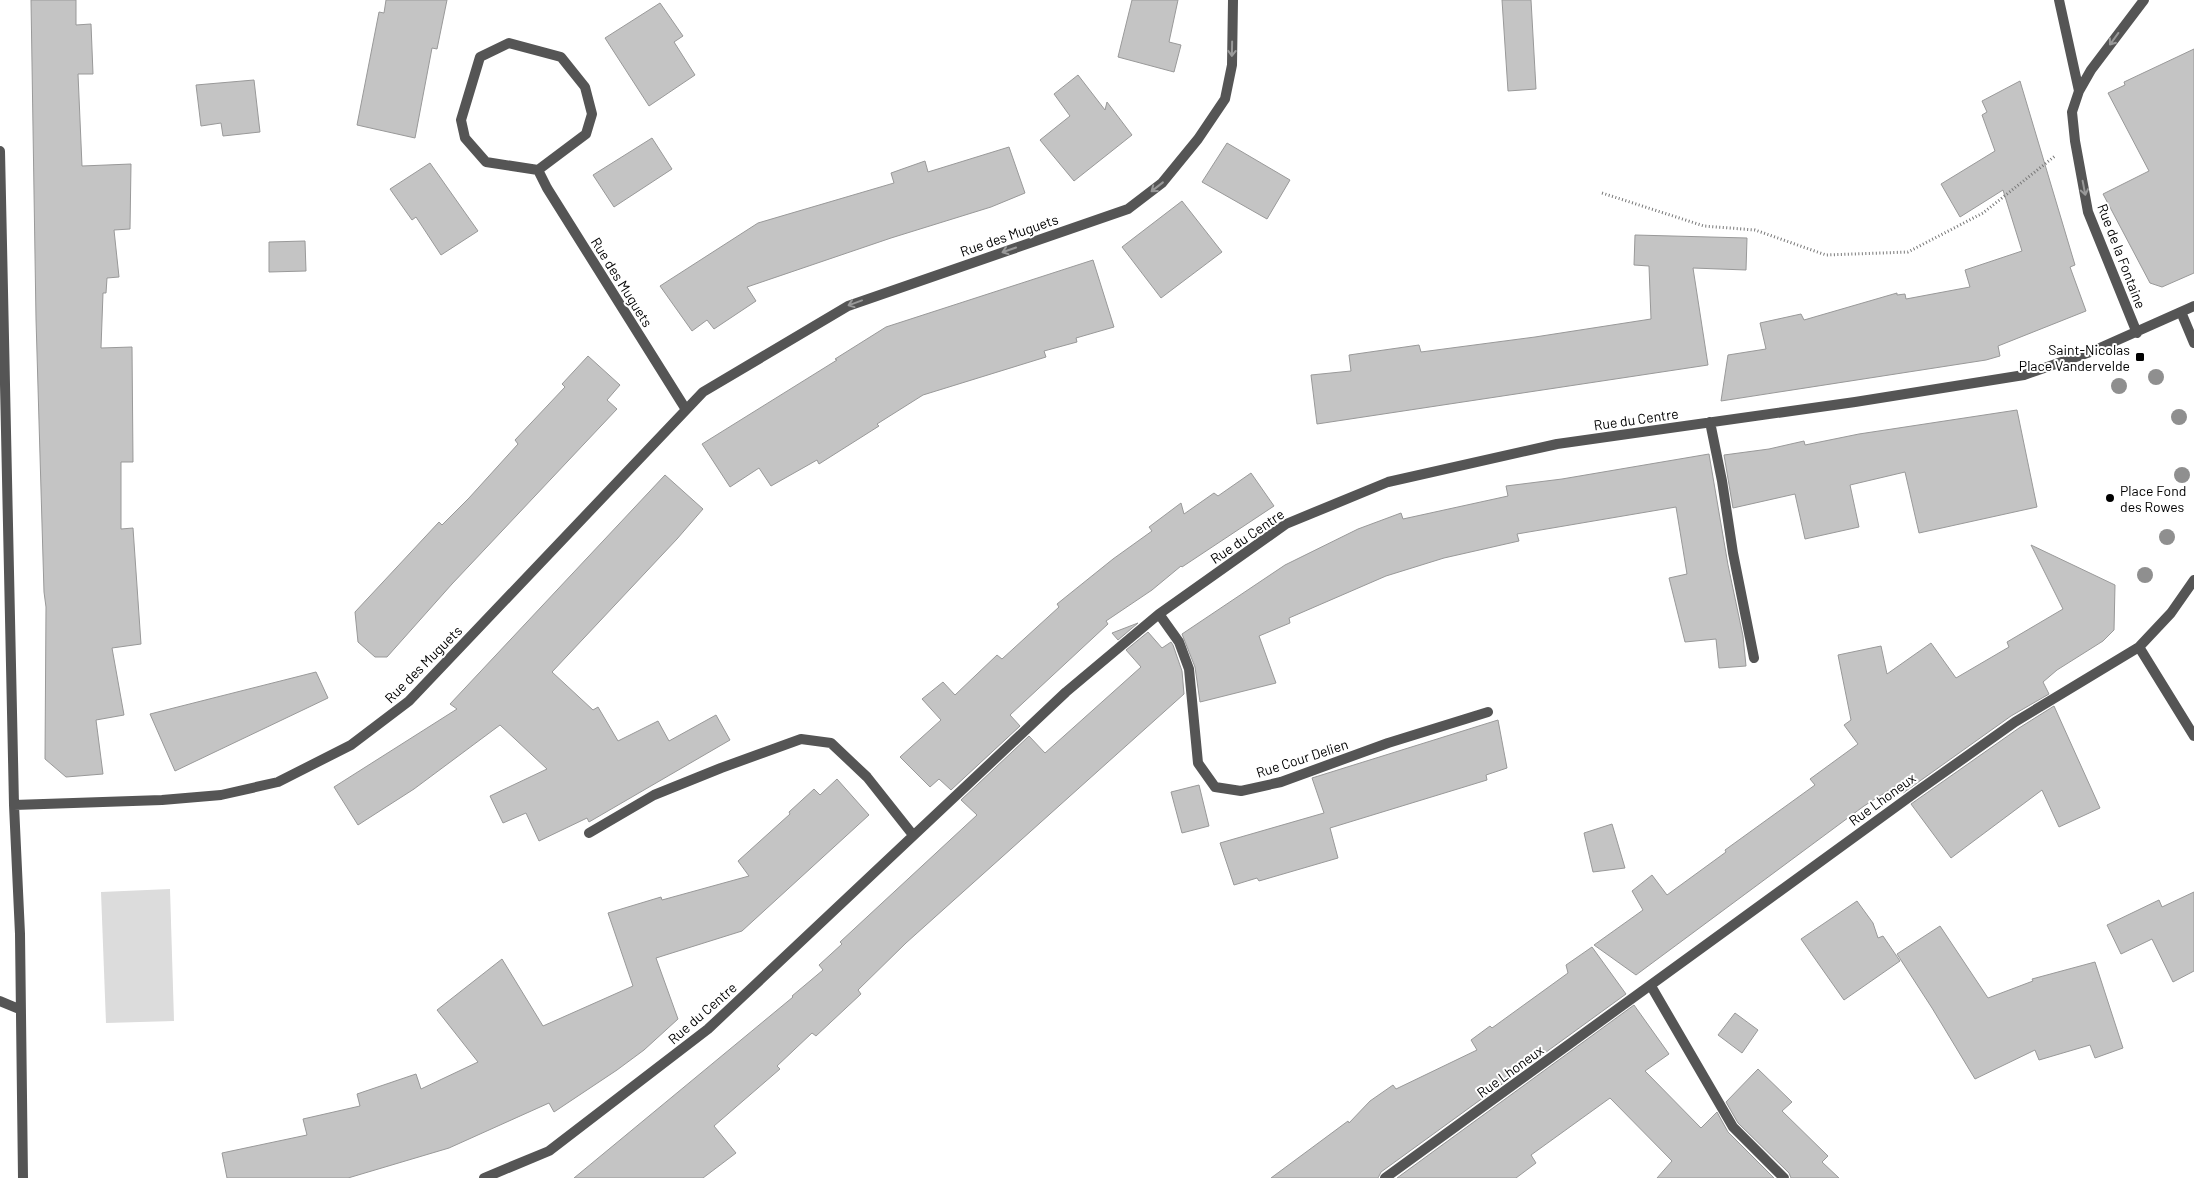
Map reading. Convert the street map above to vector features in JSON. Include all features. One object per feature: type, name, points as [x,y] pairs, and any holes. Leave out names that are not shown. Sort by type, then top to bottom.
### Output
[{"type":"street","name":"Rue des Muguets","points":[[14,805],[162,800],[221,795],[278,782],[352,744],[409,701],[685,408],[703,392],[848,306],[1128,209],[1162,183],[1198,139],[1225,99],[1232,65],[1234,0]]},
{"type":"street","points":[[2059,0],[2078,91]]},
{"type":"street","name":"Rue de la Fontaine","points":[[2136,333],[2088,212],[2074,141],[2072,112],[2078,91],[2091,70],[2144,0]]},
{"type":"street","points":[[509,43],[560,58],[585,87],[592,114],[586,134],[538,170],[486,162],[465,138],[461,120],[480,57],[509,43]]},
{"type":"street","points":[[0,151],[14,805],[20,934],[23,1178]]},
{"type":"street","name":"Rue des Muguets","points":[[538,170],[685,408]]},
{"type":"street","name":"Rue du Centre","points":[[484,1178],[549,1151],[708,1029],[1066,692],[1159,614],[1286,524],[1388,482],[1557,444],[1854,402],[2024,375],[2093,351],[2194,306]]},
{"type":"street","points":[[2181,312],[2194,343]]},
{"type":"street","points":[[1710,422],[1754,658]]},
{"type":"street","points":[[2194,580],[2171,613],[2139,647],[2194,736]]},
{"type":"street","name":"Rue Cour Delien","points":[[1159,614],[1179,642],[1189,669],[1198,763],[1215,787],[1242,791],[1281,782],[1388,743],[1488,712]]},
{"type":"street","name":"Rue Lhoneux","points":[[1385,1178],[1919,790],[2016,722],[2139,647]]},
{"type":"street","points":[[589,833],[654,795],[721,768],[801,740],[831,743],[867,777],[913,835]]},
{"type":"street","points":[[1651,986],[1733,1127],[1784,1178]]},
{"type":"street","points":[[0,1002],[20,1009]]},
{"type":"path","points":[[1602,193],[1704,226],[1755,230],[1826,256],[1908,252],[1983,214],[2074,141]]},
{"type":"shaded area","points":[[170,889],[174,1021],[106,1023],[101,892]]},
{"type":"building","points":[[31,0],[76,0],[76,25],[91,24],[93,74],[78,74],[82,166],[131,164],[130,229],[114,230],[119,277],[107,278],[106,293],[103,293],[101,348],[132,347],[133,462],[121,462],[121,529],[133,528],[141,644],[112,648],[124,715],[96,720],[103,774],[66,777],[45,759],[46,607],[36,319]]},
{"type":"building","points":[[386,0],[447,0],[437,49],[432,48],[415,138],[357,125],[379,12],[384,13]]},
{"type":"building","points":[[1132,0],[1178,0],[1169,42],[1181,45],[1174,72],[1118,57]]},
{"type":"building","points":[[1502,0],[1531,0],[1536,89],[1508,91]]},
{"type":"building","points":[[660,3],[683,36],[674,42],[695,75],[649,106],[605,38]]},
{"type":"building","points":[[2194,49],[2194,273],[2162,287],[2150,283],[2103,194],[2149,171],[2108,93],[2125,85],[2124,82]]},
{"type":"building","points":[[1078,75],[1105,110],[1107,102],[1132,135],[1074,181],[1040,140],[1070,116],[1054,94]]},
{"type":"building","points":[[254,80],[260,132],[223,136],[221,123],[201,126],[196,85]]},
{"type":"building","points":[[2020,81],[2075,265],[2070,267],[2086,311],[1998,346],[2000,356],[1986,360],[1721,401],[1728,355],[1766,349],[1760,323],[1801,314],[1804,320],[1897,293],[1897,295],[1905,294],[1906,299],[1970,287],[1965,270],[2022,251],[2003,190],[1960,217],[1941,184],[1995,151],[1982,115],[1987,112],[1982,101]]},
{"type":"building","points":[[652,138],[672,169],[614,207],[593,175]]},
{"type":"building","points":[[1227,143],[1290,180],[1267,219],[1202,182]]},
{"type":"building","points":[[1009,147],[1025,193],[991,207],[891,238],[747,287],[756,301],[714,329],[707,320],[692,331],[660,286],[758,223],[894,183],[891,173],[925,161],[928,172]]},
{"type":"building","points":[[430,163],[478,231],[441,255],[416,217],[412,220],[390,189]]},
{"type":"building","points":[[1182,201],[1222,252],[1161,298],[1122,247]]},
{"type":"building","points":[[1635,235],[1747,238],[1746,270],[1693,268],[1708,365],[1317,424],[1311,375],[1351,371],[1349,355],[1419,345],[1421,352],[1651,319],[1649,266],[1634,265]]},
{"type":"building","points":[[305,241],[306,271],[269,272],[269,242]]},
{"type":"building","points":[[1093,260],[1114,327],[1076,338],[1077,342],[1044,351],[1046,357],[923,395],[877,424],[879,426],[819,464],[817,460],[771,486],[759,468],[730,487],[702,444],[837,360],[835,359],[886,327]]},
{"type":"building","points":[[588,356],[620,385],[607,400],[617,409],[452,584],[387,657],[375,657],[358,642],[355,612],[439,522],[442,525],[469,498],[518,444],[515,440],[565,387],[562,384]]},
{"type":"building","points":[[2017,410],[2037,507],[1919,533],[1905,472],[1850,485],[1859,527],[1805,539],[1795,494],[1733,508],[1724,455],[1769,449],[1804,441],[1805,445],[1859,434]]},
{"type":"building","points":[[1709,454],[1728,565],[1743,636],[1746,666],[1719,668],[1716,639],[1685,642],[1669,578],[1687,574],[1676,507],[1517,534],[1519,541],[1444,558],[1386,576],[1289,618],[1290,623],[1259,636],[1276,683],[1200,702],[1195,667],[1182,634],[1285,565],[1358,529],[1401,513],[1403,519],[1508,496],[1506,486],[1562,479]]},
{"type":"building","points":[[1251,473],[1274,506],[1181,566],[1152,590],[1106,621],[1108,624],[1010,715],[1020,726],[951,790],[939,779],[930,787],[900,757],[941,720],[922,699],[943,682],[955,695],[997,655],[1002,659],[1059,607],[1057,604],[1113,559],[1152,531],[1149,527],[1181,503],[1184,514],[1214,493],[1218,496]]},
{"type":"building","points":[[665,475],[703,509],[552,672],[593,710],[598,707],[618,741],[658,721],[669,741],[716,715],[730,740],[589,822],[587,818],[539,841],[526,813],[503,823],[490,796],[547,769],[500,725],[414,789],[358,825],[334,787],[457,709],[450,704]]},
{"type":"building","points":[[2031,545],[2115,585],[2114,630],[2103,641],[2057,670],[2043,682],[2049,694],[2011,716],[1903,793],[1897,785],[1864,806],[1636,975],[1594,945],[1643,910],[1632,891],[1652,875],[1667,895],[1726,852],[1725,850],[1815,785],[1810,779],[1858,744],[1844,725],[1851,720],[1838,655],[1881,646],[1887,674],[1931,643],[1956,678],[2009,647],[2007,642],[2063,609]]},
{"type":"building","points":[[1138,623],[1118,640],[1112,633]]},
{"type":"building","points":[[1148,632],[1162,648],[1171,642],[1173,645],[1182,671],[1184,694],[906,943],[858,990],[861,994],[816,1036],[812,1033],[777,1066],[780,1069],[714,1126],[736,1153],[703,1178],[574,1178],[823,970],[819,965],[842,944],[840,942],[977,815],[961,800],[1029,736],[1045,753],[1141,667],[1126,650]]},
{"type":"building","points":[[316,672],[328,698],[175,771],[150,714]]},
{"type":"building","points":[[2054,706],[2100,808],[2059,827],[2042,790],[1951,858],[1911,804],[2019,728]]},
{"type":"building","points":[[1498,720],[1507,768],[1486,775],[1487,780],[1330,828],[1338,858],[1259,881],[1257,878],[1234,885],[1220,843],[1324,813],[1312,778]]},
{"type":"building","points":[[837,779],[869,815],[742,931],[656,958],[678,1019],[644,1050],[554,1112],[549,1103],[449,1148],[348,1178],[227,1178],[222,1153],[307,1135],[303,1119],[360,1106],[357,1094],[416,1074],[421,1089],[478,1062],[437,1010],[502,959],[543,1026],[633,986],[608,913],[661,897],[662,900],[749,876],[738,861],[790,814],[789,812],[814,789],[820,795]]},
{"type":"building","points":[[1199,785],[1209,826],[1182,833],[1171,792]]},
{"type":"building","points":[[1612,824],[1625,868],[1593,872],[1584,833]]},
{"type":"building","points":[[2194,892],[2194,971],[2173,982],[2152,939],[2121,954],[2107,925],[2159,900],[2162,907]]},
{"type":"building","points":[[1857,901],[1873,923],[1878,938],[1883,936],[1900,961],[1844,1000],[1801,939]]},
{"type":"building","points":[[1940,926],[1988,998],[2033,981],[2032,979],[2095,962],[2123,1048],[2095,1058],[2090,1045],[2039,1060],[2035,1050],[1975,1079],[1897,954]]},
{"type":"building","points":[[1592,947],[1626,994],[1381,1172],[1378,1178],[1271,1178],[1348,1121],[1349,1123],[1370,1101],[1393,1085],[1396,1089],[1477,1050],[1471,1040],[1490,1026],[1492,1028],[1568,973],[1566,965]]},
{"type":"building","points":[[1634,1005],[1669,1054],[1645,1071],[1701,1128],[1717,1112],[1728,1132],[1774,1178],[1657,1178],[1672,1161],[1610,1098],[1531,1155],[1536,1163],[1516,1178],[1397,1178]]},
{"type":"building","points":[[1735,1013],[1758,1030],[1742,1053],[1718,1035]]},
{"type":"building","points":[[1758,1069],[1792,1102],[1782,1111],[1828,1156],[1822,1162],[1839,1178],[1791,1178],[1789,1173],[1738,1123],[1726,1102]]},
{"type":"place","name":"Saint-Nicolas Place Vandervelde","points":[[2140,357]]},
{"type":"place","name":"Place Fond des Rowes","points":[[2110,498]]}]
